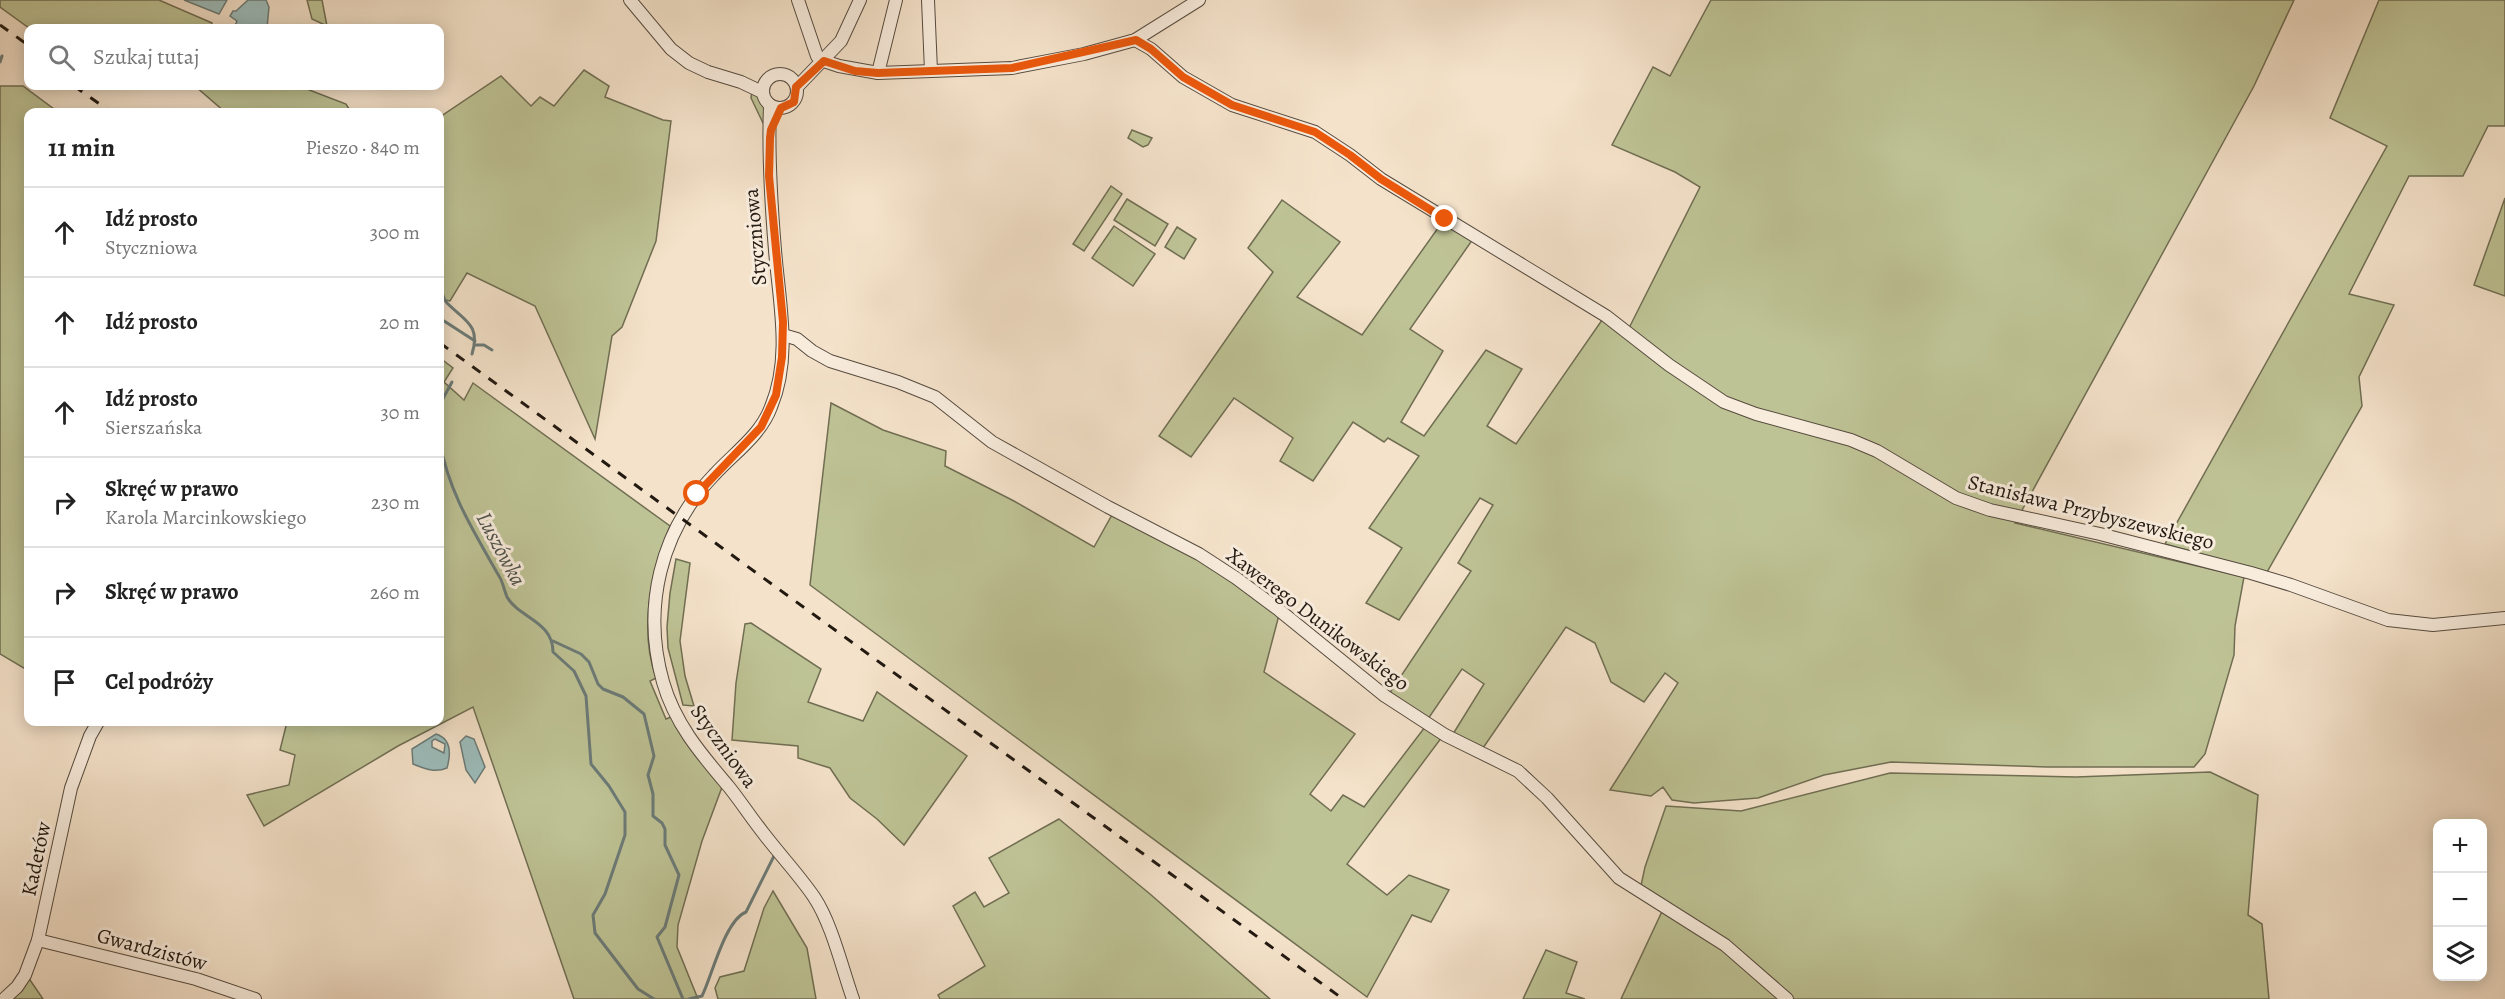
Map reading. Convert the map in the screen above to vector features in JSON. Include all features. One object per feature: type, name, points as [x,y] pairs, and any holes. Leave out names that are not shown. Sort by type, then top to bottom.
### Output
[{"type":"street","points":[[630,0],[670,49],[689,63],[708,72],[764,86]]},
{"type":"street","points":[[798,0],[819,65]]},
{"type":"street","points":[[860,0],[841,40],[819,65],[796,87],[794,102],[776,107],[764,98],[764,86],[772,76],[781,74],[789,76],[819,65],[878,73],[1012,68],[1136,40],[1199,0]]},
{"type":"street","points":[[878,73],[897,0]]},
{"type":"street","points":[[928,0],[931,70]]},
{"type":"street","name":"Stanisława Przybyszewskiego","points":[[1136,40],[1151,49],[1183,77],[1232,105],[1315,132],[1381,179],[1606,316],[1676,371],[1724,402],[1756,414],[1851,440],[1877,451],[1956,498],[1990,510],[2100,534],[2251,573],[2388,620],[2433,625],[2505,618]]},
{"type":"street","points":[[789,76],[796,87]]},
{"type":"street","name":"Styczniowa","points":[[776,107],[771,130],[769,176],[783,335],[779,382],[766,418],[754,435],[705,484],[689,505],[662,562],[654,599],[656,646],[667,694],[679,722],[705,759],[815,898],[853,999]]},
{"type":"street","name":"Xawerego Dunikowskiego","points":[[783,335],[796,339],[830,361],[898,382],[935,397],[992,442],[1108,507],[1199,554],[1236,578],[1385,696],[1445,735],[1518,771],[1548,798],[1619,878],[1725,945],[1787,999]]},
{"type":"street","name":"Kadetów","points":[[4,999],[17,987],[25,975],[38,940],[71,788],[90,736],[96,726]]},
{"type":"street","name":"Gwardzistów","points":[[38,940],[196,979],[255,999]]},
{"type":"green space","points":[[0,0],[159,0],[212,23],[24,24],[0,7]]},
{"type":"green space","points":[[307,0],[322,0],[327,24],[312,19]]},
{"type":"green space","points":[[1711,0],[2294,0],[2254,86],[2015,523],[2244,577],[2235,626],[2234,655],[2205,754],[2194,767],[2047,767],[1891,762],[1824,775],[1758,798],[1694,803],[1672,800],[1663,787],[1651,796],[1610,790],[1678,683],[1665,673],[1644,702],[1611,682],[1595,643],[1566,627],[1483,748],[1453,734],[1484,684],[1462,669],[1428,719],[1389,694],[1471,571],[1458,563],[1493,505],[1480,498],[1399,620],[1366,603],[1402,548],[1369,528],[1419,456],[1388,438],[1384,442],[1353,422],[1313,481],[1280,461],[1293,438],[1234,398],[1191,457],[1159,436],[1273,272],[1248,248],[1282,200],[1340,242],[1297,297],[1362,335],[1443,221],[1473,239],[1410,329],[1443,351],[1401,422],[1424,436],[1486,350],[1522,369],[1487,426],[1516,444],[1602,320],[1625,336],[1700,187],[1675,172],[1612,145],[1653,67],[1670,76]]},
{"type":"green space","points":[[2379,0],[2505,0],[2505,126],[2488,126],[2463,176],[2409,176],[2349,294],[2394,305],[2359,377],[2362,406],[2267,572],[2165,544],[2387,146],[2330,118]]},
{"type":"green space","points":[[584,70],[609,86],[605,97],[671,121],[656,241],[622,327],[612,336],[595,439],[535,306],[467,273],[450,301],[444,300],[444,114],[501,76],[531,106],[540,97],[554,106]]},
{"type":"green space","points":[[0,86],[23,86],[24,90],[28,90],[53,108],[24,108],[24,668],[0,654]]},
{"type":"green space","points":[[200,90],[309,90],[346,104],[348,108],[220,108]]},
{"type":"green space","points":[[752,91],[764,104],[765,124],[751,98]]},
{"type":"green space","points":[[1132,130],[1152,138],[1148,145],[1143,147],[1128,138]]},
{"type":"green space","points":[[1111,186],[1122,194],[1084,251],[1073,244]]},
{"type":"green space","points":[[2505,198],[2505,296],[2474,285]]},
{"type":"green space","points":[[1127,199],[1168,224],[1155,246],[1114,220]]},
{"type":"green space","points":[[1114,226],[1155,254],[1133,286],[1092,258]]},
{"type":"green space","points":[[1177,227],[1196,239],[1184,259],[1165,247]]},
{"type":"green space","points":[[444,361],[453,368],[444,382]]},
{"type":"green space","points":[[444,382],[464,400],[473,383],[670,526],[657,563],[650,601],[648,640],[656,678],[650,681],[666,719],[671,717],[722,787],[702,841],[678,925],[677,947],[698,999],[574,999],[473,707],[444,722]]},
{"type":"green space","points":[[831,403],[883,430],[946,451],[945,466],[1014,501],[1094,547],[1113,513],[1194,556],[1279,615],[1264,672],[1355,734],[1310,794],[1331,811],[1343,795],[1364,807],[1425,727],[1442,737],[1347,864],[1387,895],[1409,875],[1449,890],[1431,922],[1412,915],[1367,997],[810,585]]},
{"type":"green space","points":[[676,559],[690,563],[680,641],[685,676],[694,706],[683,705],[668,648],[670,593]]},
{"type":"green space","points":[[751,623],[821,669],[808,702],[863,721],[877,692],[967,756],[904,845],[877,819],[850,798],[830,768],[798,758],[798,746],[732,740],[736,683],[745,624]]},
{"type":"green space","points":[[286,726],[436,726],[398,746],[264,826],[247,795],[289,785],[295,755],[280,750]]},
{"type":"green space","points":[[2210,772],[2258,795],[2248,915],[2262,924],[2269,999],[1621,999],[1665,905],[1640,890],[1645,867],[1666,806],[1741,811],[1890,773],[2076,777]]},
{"type":"green space","points":[[1059,819],[1150,894],[1270,999],[940,999],[938,995],[985,966],[953,906],[975,892],[984,907],[1009,893],[989,858]]},
{"type":"green space","points":[[773,891],[807,948],[816,999],[718,999],[715,988],[720,977],[744,971],[764,908]]},
{"type":"green space","points":[[1546,950],[1577,962],[1566,993],[1585,999],[1523,999]]},
{"type":"green space","points":[[28,977],[43,999],[11,999]]},
{"type":"water","points":[[184,0],[227,0],[219,14]]},
{"type":"water","points":[[248,0],[266,0],[269,7],[267,24],[236,24],[237,21],[230,16],[233,11]]},
{"type":"water","points":[[436,734],[441,736],[448,743],[449,748],[447,768],[434,770],[413,764],[412,749]],"holes":[[[435,739],[445,744],[444,753],[432,747],[432,741]]]},
{"type":"water","points":[[466,736],[474,739],[485,767],[475,783],[466,770],[460,742]]},
{"type":"waterway","points":[[0,62],[2,56]]},
{"type":"waterway","points":[[444,297],[473,330],[472,354]]},
{"type":"waterway","points":[[444,321],[475,341]]},
{"type":"waterway","points":[[475,345],[484,345],[492,350]]},
{"type":"waterway","name":"Luszówka","points":[[444,397],[452,382]]},
{"type":"waterway","name":"Luszówka","points":[[444,460],[471,527],[500,578],[507,597],[512,604],[548,633],[553,652],[574,671],[586,696],[591,764],[609,786],[625,812],[625,835],[605,894],[593,915],[595,933],[638,989],[654,999]]},
{"type":"waterway","points":[[553,641],[581,654],[589,662],[598,684],[603,689],[623,697],[644,714],[654,756],[648,775],[653,794],[653,816],[662,823],[665,829],[665,845],[679,875],[665,927],[657,937],[683,999]]},
{"type":"waterway","points":[[689,999],[702,996],[725,937],[738,917],[746,912],[774,856]]},
{"type":"railway","points":[[0,25],[24,42]]},
{"type":"railway","points":[[80,90],[105,108]]},
{"type":"railway","points":[[444,346],[1343,999]]},
{"type":"route","points":[[697,494],[761,427],[776,395],[782,357],[783,322],[769,176],[771,130],[781,108],[794,102],[796,87],[824,61],[855,71],[878,73],[1012,68],[1084,54],[1136,40],[1151,49],[1183,77],[1232,105],[1315,132],[1381,179],[1445,219]]}]
